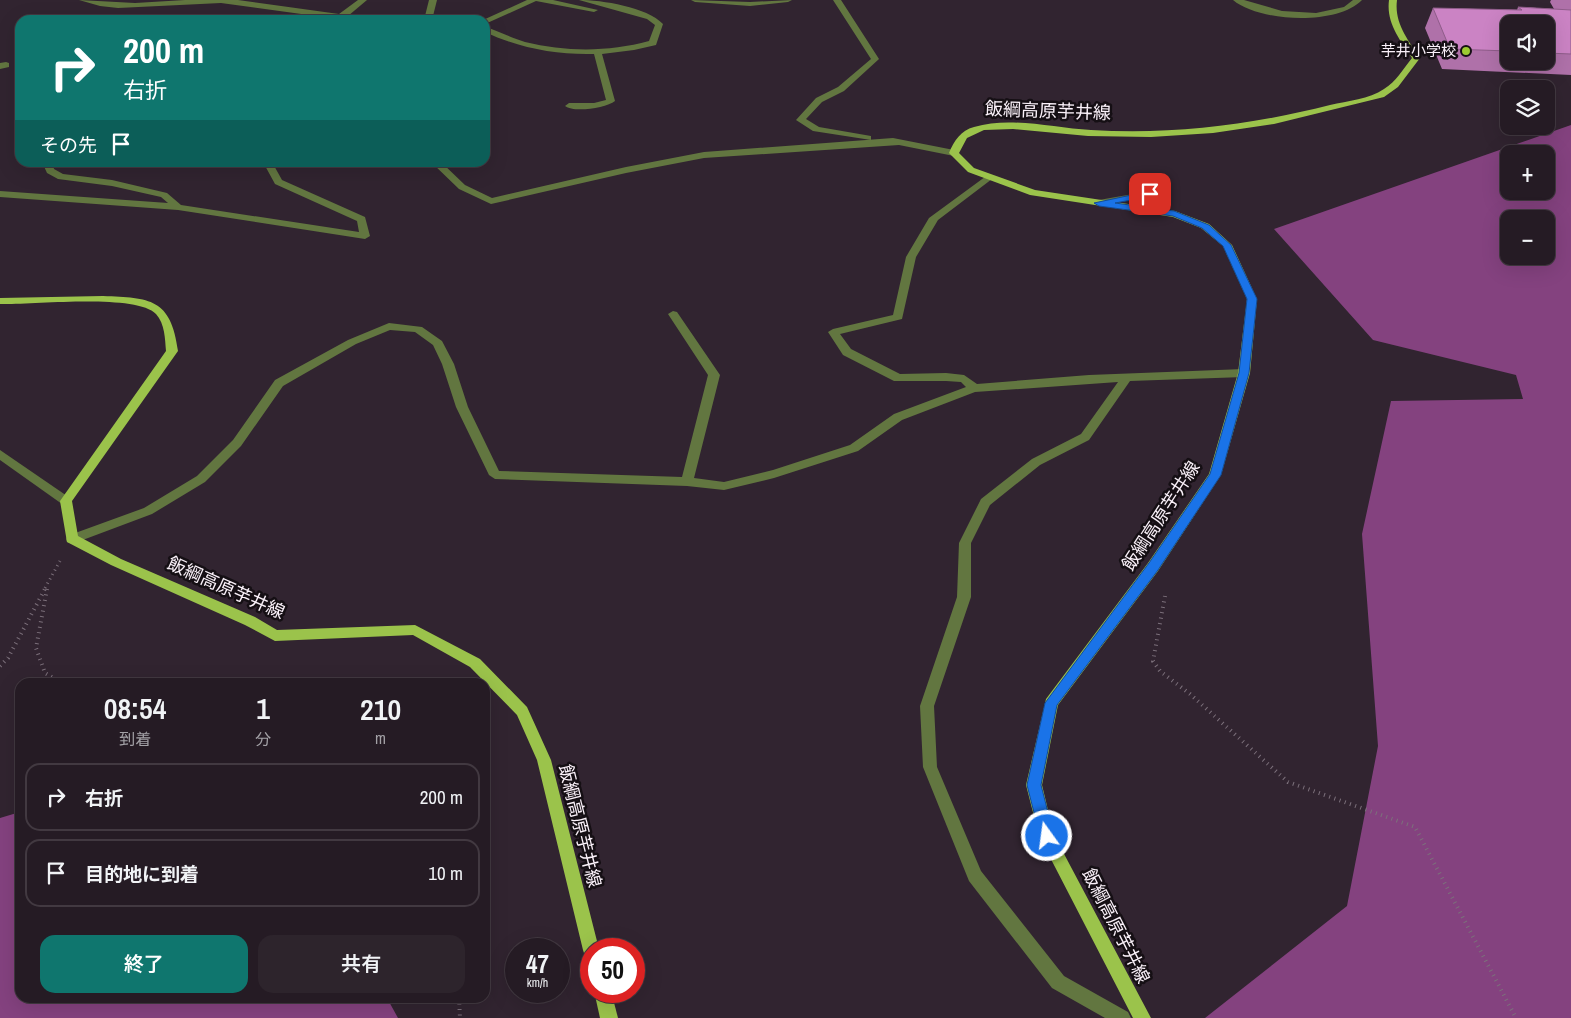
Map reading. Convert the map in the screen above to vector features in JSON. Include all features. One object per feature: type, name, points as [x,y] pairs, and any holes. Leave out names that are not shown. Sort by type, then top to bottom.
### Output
[{"type":"main road","name":"飯綱高原芋井線","points":[[1142,1018],[1047,836],[1034,785],[1051,703],[1153,567],[1215,475],[1244,373],[1252,299],[1227,245],[1205,226],[1174,214],[1034,193],[971,170],[954,153],[959,138],[976,128],[1013,127],[1091,134],[1161,135],[1238,129],[1297,117],[1386,92],[1401,78],[1416,58],[1399,31],[1391,8],[1393,0]]},
{"type":"main road","points":[[0,301],[124,299],[154,307],[168,324],[172,352],[66,501],[72,539]]},
{"type":"main road","name":"飯綱高原芋井線","points":[[72,539],[116,562],[250,621],[275,636],[415,630],[475,663],[522,710],[544,760],[588,938]]},
{"type":"main road","points":[[605,1003],[609,1018]]},
{"type":"street","points":[[83,0],[103,6],[149,6],[220,1],[326,15]]},
{"type":"street","points":[[344,15],[363,0]]},
{"type":"street","points":[[429,15],[433,0]]},
{"type":"street","points":[[490,20],[533,0]]},
{"type":"street","points":[[540,0],[621,15],[637,12]]},
{"type":"street","points":[[490,31],[523,45],[597,51],[636,49],[653,43],[659,24],[650,17],[637,12],[583,0]]},
{"type":"street","points":[[695,0],[716,3],[788,0]]},
{"type":"street","points":[[837,0],[875,59],[841,89],[819,100],[800,120],[816,129],[900,142],[954,153]]},
{"type":"street","points":[[1237,0],[1257,10],[1305,15],[1335,14],[1358,0]]},
{"type":"street","points":[[569,106],[595,106],[611,101],[597,51]]},
{"type":"street","points":[[440,167],[462,187],[491,201],[626,170],[704,155],[900,142]]},
{"type":"street","points":[[49,167],[50,171],[61,177],[112,183],[164,195],[178,208]]},
{"type":"street","points":[[0,194],[178,208],[365,236],[362,219],[278,182],[270,167]]},
{"type":"street","points":[[974,388],[964,379],[946,377],[898,378],[847,352],[833,332],[898,317],[911,257],[934,218],[989,177]]},
{"type":"street","points":[[1099,203],[1167,191]]},
{"type":"street","points":[[673,314],[714,374],[687,482]]},
{"type":"street","points":[[72,539],[148,510],[201,479],[237,443],[279,382],[352,342],[389,326],[418,329],[438,343],[448,364],[462,407],[495,475],[687,482],[724,486],[774,474],[854,448],[898,417],[974,388],[1126,378],[1244,373]]},
{"type":"street","points":[[1122,1018],[1058,982],[975,876],[930,767],[927,706],[964,597],[965,542],[985,502],[1036,462],[1085,437],[1126,378]]},
{"type":"street","points":[[0,454],[66,501]]},
{"type":"path","points":[[0,666],[8,658],[72,539]]},
{"type":"path","points":[[1153,567],[1162,573],[1167,584],[1153,661],[1160,671],[1190,694],[1288,782],[1415,827],[1516,1018]]},
{"type":"path","points":[[47,586],[36,648],[45,673],[53,678]]},
{"type":"path","points":[[459,1003],[460,1018]]},
{"type":"shaded area","points":[[1571,125],[1571,1018],[1205,1018],[1347,906],[1378,746],[1362,534],[1391,401],[1523,399],[1516,375],[1373,340],[1274,229],[1500,150],[1500,200],[1555,200],[1555,145],[1514,145],[1542,135],[1555,135],[1555,131]]},
{"type":"shaded area","points":[[15,814],[15,1003],[390,1003],[398,1018],[0,1018],[0,818]]},
{"type":"building","points":[[1518,7],[1571,10],[1571,54],[1555,53],[1555,15],[1500,15],[1500,51],[1450,49],[1433,8],[1522,10]]},
{"type":"place","name":"芋井小学校","points":[[1466,51]]},
{"type":"route","points":[[1047,836],[1034,785],[1051,703],[1153,567],[1215,475],[1244,373],[1252,299],[1227,245],[1205,226],[1174,214],[1099,203],[1150,194]]}]
